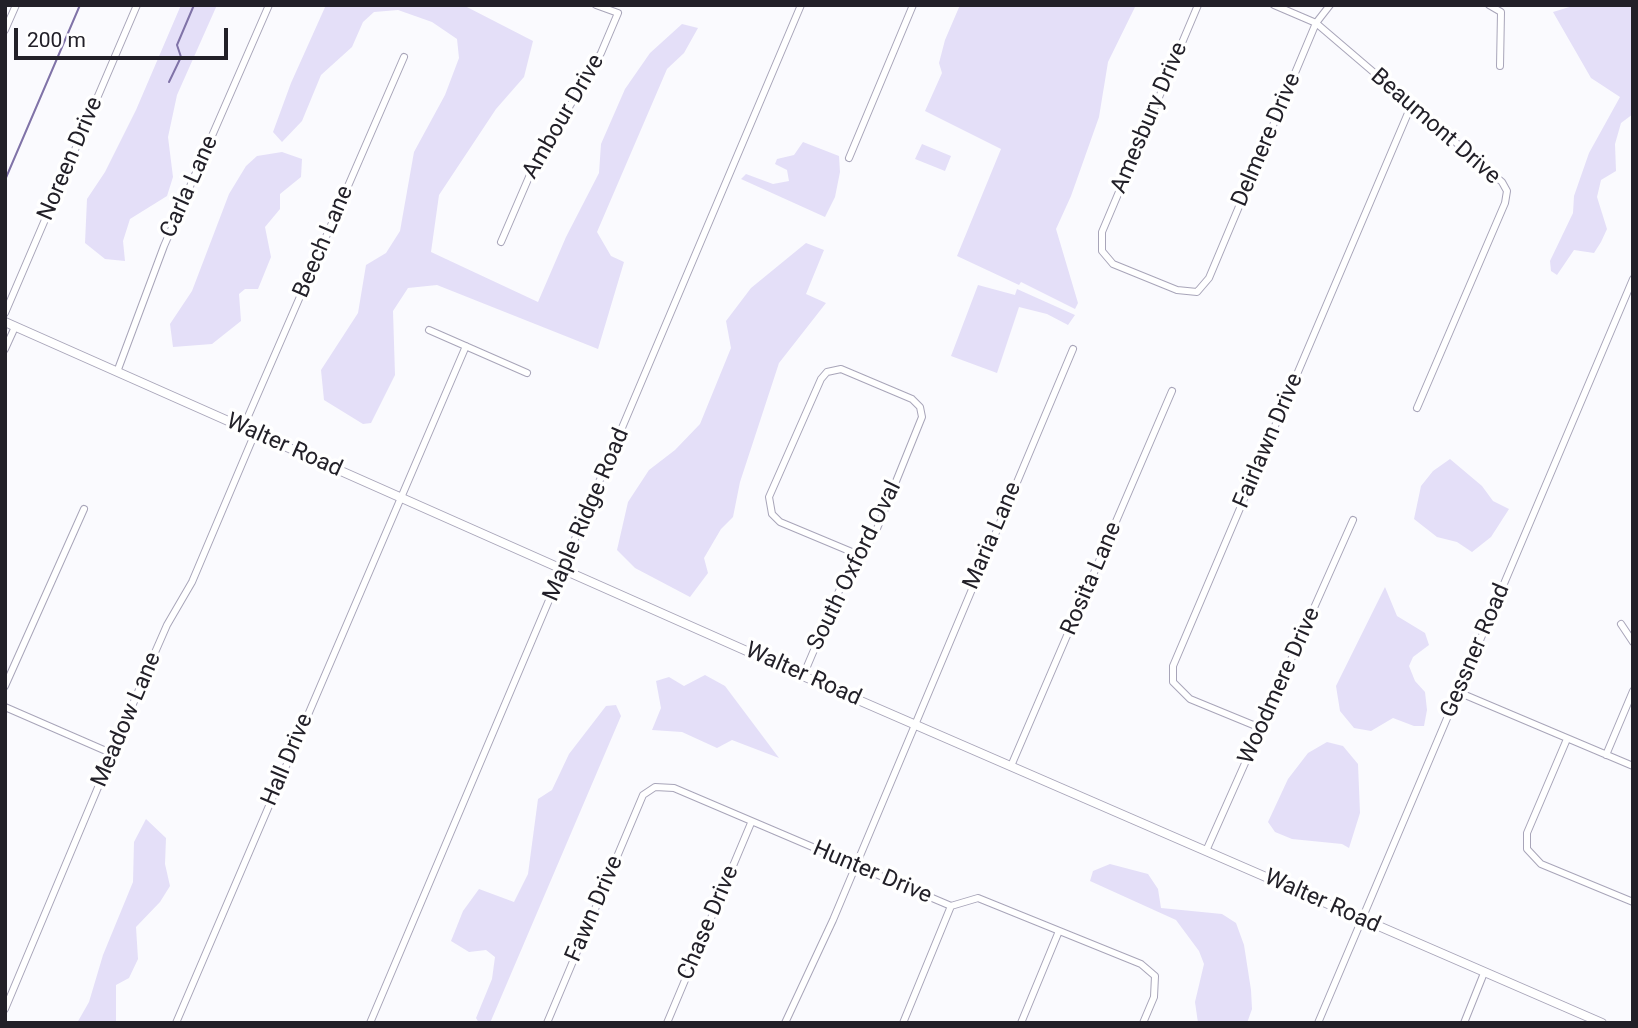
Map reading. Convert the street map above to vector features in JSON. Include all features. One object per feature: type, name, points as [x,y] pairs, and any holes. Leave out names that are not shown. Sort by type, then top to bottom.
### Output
[{"type":"street","points":[[5,30],[16,5]]},
{"type":"street","name":"Noreen Drive","points":[[5,313],[137,5]]},
{"type":"street","name":"Carla Lane","points":[[117,372],[164,246],[270,5]]},
{"type":"street","name":"Ambour Drive","points":[[501,242],[531,170],[601,53],[618,13],[596,5]]},
{"type":"street","name":"Maple Ridge Road","points":[[370,1023],[801,5]]},
{"type":"street","points":[[849,158],[913,5]]},
{"type":"street","name":"Amesbury Drive","points":[[1198,5],[1102,232],[1102,251],[1113,264],[1177,290],[1197,292],[1209,278]]},
{"type":"street","name":"Beaumont Drive","points":[[1274,5],[1316,23],[1502,182],[1507,191],[1505,202],[1418,408]]},
{"type":"street","name":"Delmere Drive","points":[[1209,278],[1316,23],[1330,5]]},
{"type":"street","points":[[1489,5],[1501,12],[1500,66]]},
{"type":"street","name":"Beech Lane","points":[[243,428],[404,57]]},
{"type":"street","name":"Fairlawn Drive","points":[[1263,729],[1190,699],[1173,682],[1173,666],[1411,106]]},
{"type":"street","name":"Gessner Road","points":[[1318,1023],[1633,279]]},
{"type":"street","name":"Walter Road","points":[[5,322],[803,676],[1602,1023]]},
{"type":"street","points":[[5,349],[15,327]]},
{"type":"street","points":[[429,330],[527,373]]},
{"type":"street","name":"Hall Drive","points":[[176,1023],[399,497],[466,346]]},
{"type":"street","name":"Maria Lane","points":[[785,1023],[855,866],[913,723],[1073,349]]},
{"type":"street","name":"South Oxford Oval","points":[[803,676],[839,591],[859,555],[874,536],[922,417],[920,407],[912,399],[841,369],[827,372],[821,379],[769,497],[772,514],[780,522],[859,555]]},
{"type":"street","name":"Rosita Lane","points":[[1012,766],[1172,391]]},
{"type":"street","name":"Meadow Lane","points":[[5,1009],[167,625],[192,582],[255,433]]},
{"type":"street","points":[[5,686],[84,509]]},
{"type":"street","name":"Woodmere Drive","points":[[1206,851],[1263,729],[1353,520]]},
{"type":"street","points":[[1621,624],[1633,642]]},
{"type":"street","points":[[1606,755],[1633,691]]},
{"type":"street","points":[[1458,692],[1633,766]]},
{"type":"street","points":[[5,707],[113,754]]},
{"type":"street","points":[[1567,739],[1527,834],[1527,849],[1541,864],[1633,902]]},
{"type":"street","name":"Hunter Drive","points":[[643,796],[655,787],[674,788],[951,906],[978,898],[1141,964],[1155,976],[1154,997],[1143,1023]]},
{"type":"street","name":"Fawn Drive","points":[[547,1023],[643,796]]},
{"type":"street","name":"Chase Drive","points":[[667,1023],[751,823]]},
{"type":"street","points":[[903,1023],[951,906]]},
{"type":"street","points":[[1021,1023],[1059,931]]},
{"type":"street","points":[[1464,1023],[1484,973]]},
{"type":"shaded area","points":[[181,5],[217,5],[177,95],[168,137],[173,177],[167,196],[130,219],[123,241],[125,261],[105,259],[85,243],[87,199],[105,172],[136,110]]},
{"type":"shaded area","points":[[326,5],[463,5],[533,41],[524,77],[496,109],[439,195],[431,252],[538,302],[566,237],[599,173],[601,144],[625,89],[650,53],[682,24],[698,28],[684,53],[667,69],[597,232],[611,256],[624,262],[598,349],[437,285],[408,288],[393,311],[395,375],[371,423],[363,424],[324,400],[321,370],[358,313],[366,265],[386,253],[400,231],[414,152],[445,95],[459,58],[457,39],[432,22],[398,10],[374,12],[363,22],[352,47],[321,75],[302,121],[282,142],[273,132],[291,83]]},
{"type":"shaded area","points":[[960,5],[1136,5],[1108,62],[1099,117],[1071,196],[1056,229],[1078,303],[1075,309],[1021,282],[1019,285],[957,256],[1001,149],[925,111],[942,73],[939,63],[945,40]]},
{"type":"shaded area","points":[[1576,5],[1633,5],[1633,114],[1621,123],[1615,144],[1616,171],[1601,180],[1597,197],[1607,229],[1601,242],[1594,253],[1574,250],[1557,275],[1551,271],[1550,261],[1573,213],[1574,196],[1589,153],[1620,97],[1591,78],[1553,12]]},
{"type":"shaded area","points":[[803,142],[839,156],[840,172],[835,197],[825,217],[741,179],[746,174],[773,184],[789,181],[787,170],[775,164],[777,159],[794,155]]},
{"type":"shaded area","points":[[922,144],[951,156],[945,171],[915,159]]},
{"type":"shaded area","points":[[282,152],[302,159],[301,177],[280,194],[280,209],[265,227],[271,257],[258,289],[245,289],[239,294],[241,321],[212,344],[173,347],[170,324],[192,291],[229,194],[246,166],[257,156]]},
{"type":"shaded area","points":[[806,243],[824,250],[806,294],[826,303],[779,363],[740,482],[733,517],[721,529],[704,558],[708,573],[690,597],[635,568],[617,550],[628,502],[649,470],[675,450],[700,424],[731,348],[726,321],[751,288]]},
{"type":"shaded area","points":[[978,285],[1015,295],[1017,289],[1075,315],[1068,325],[1047,314],[1019,307],[997,373],[951,356]]},
{"type":"shaded area","points":[[1450,459],[1482,486],[1493,501],[1509,509],[1491,537],[1472,552],[1457,542],[1437,537],[1414,519],[1421,486],[1433,471]]},
{"type":"shaded area","points":[[1385,587],[1397,616],[1425,633],[1429,645],[1413,657],[1409,666],[1415,681],[1425,692],[1427,710],[1424,726],[1414,726],[1393,718],[1371,731],[1354,728],[1340,711],[1336,686]]},
{"type":"shaded area","points":[[705,675],[725,686],[779,758],[732,740],[717,748],[682,732],[652,730],[661,708],[656,681],[669,677],[684,686]]},
{"type":"shaded area","points":[[616,705],[621,716],[490,1023],[479,1023],[476,1018],[492,979],[495,957],[486,950],[469,952],[451,941],[463,911],[479,889],[514,902],[528,874],[538,799],[552,790],[569,754],[606,706]]},
{"type":"shaded area","points":[[1327,742],[1343,746],[1358,764],[1360,813],[1349,848],[1342,844],[1292,839],[1275,832],[1268,822],[1288,779],[1308,753]]},
{"type":"shaded area","points":[[146,819],[166,838],[165,864],[170,886],[160,902],[136,927],[138,959],[129,978],[116,985],[116,1023],[77,1023],[89,1002],[103,955],[133,882],[134,842]]},
{"type":"shaded area","points":[[1110,864],[1148,874],[1158,889],[1161,908],[1222,914],[1236,923],[1244,945],[1251,990],[1252,1009],[1247,1023],[1198,1023],[1195,1002],[1204,964],[1199,951],[1176,920],[1090,881],[1093,871]]},
{"type":"waterway","points":[[5,180],[80,5]]},
{"type":"waterway","points":[[169,82],[181,57],[177,45],[194,5]]}]
